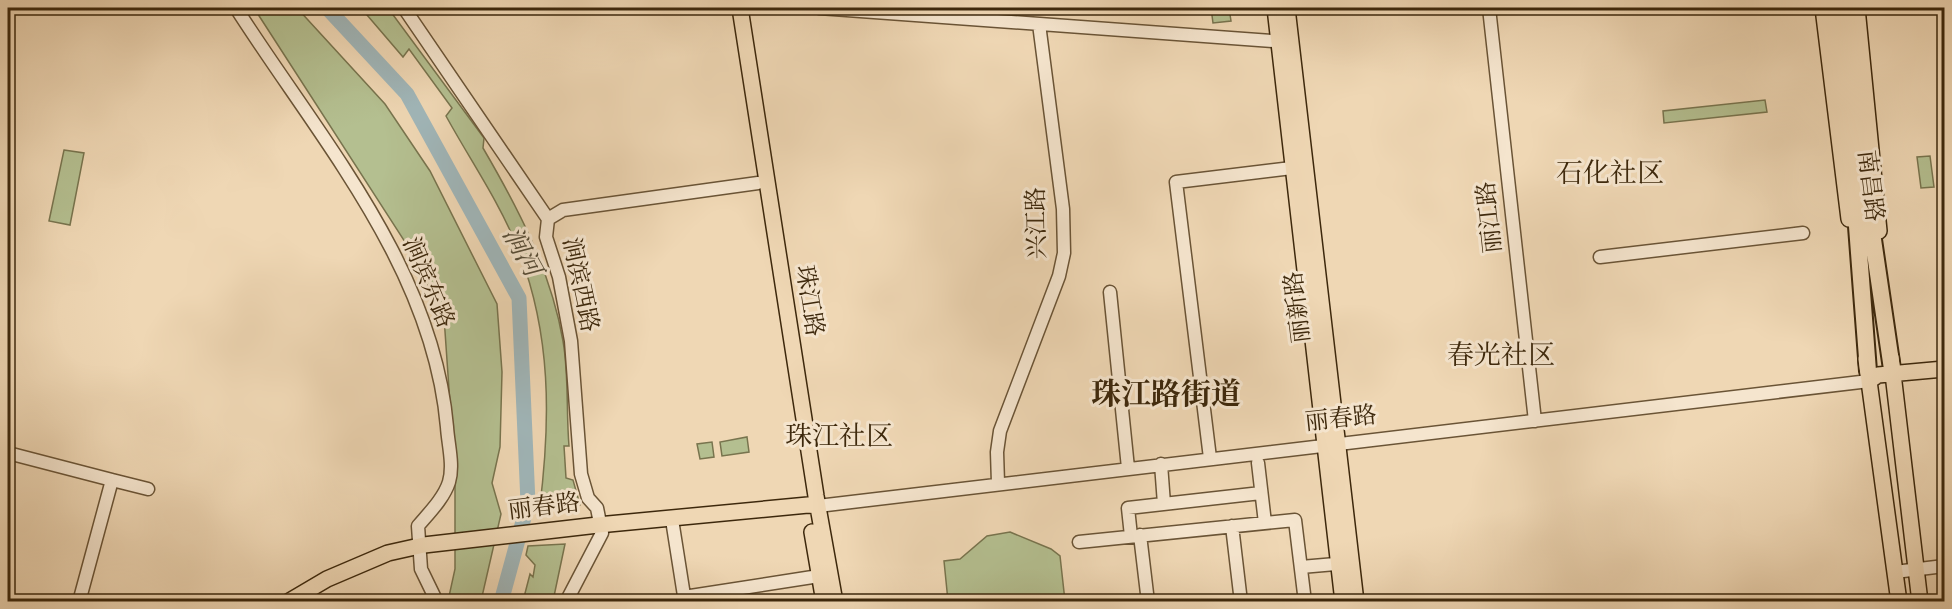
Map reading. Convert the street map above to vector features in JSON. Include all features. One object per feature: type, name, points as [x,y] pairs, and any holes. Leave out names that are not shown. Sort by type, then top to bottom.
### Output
[{"type":"highway","name":"南昌路","points":[[1833,8],[1860,186],[1893,376]]},
{"type":"highway","name":"南昌路","points":[[1845,8],[1860,186],[1869,376]]},
{"type":"main road","name":"珠江路","points":[[730,8],[811,508],[835,602]]},
{"type":"main road","name":"珠江路","points":[[740,8],[824,602]]},
{"type":"main road","name":"丽新路","points":[[1275,8],[1285,42],[1332,444],[1345,563],[1343,602]]},
{"type":"main road","name":"丽新路","points":[[1285,42],[1287,8]]},
{"type":"main road","name":"南昌路","points":[[1823,8],[1899,602]]},
{"type":"main road","name":"南昌路","points":[[1857,8],[1893,376],[1920,602]]},
{"type":"main road","points":[[1869,376],[1880,385],[1893,376],[1944,369]]},
{"type":"main road","points":[[1893,376],[1944,378]]},
{"type":"main road","name":"丽春路","points":[[600,529],[673,526],[811,508]]},
{"type":"main road","name":"丽春路","points":[[288,602],[327,579],[388,553],[811,508]]},
{"type":"main road","name":"丽春路","points":[[303,602],[328,587],[421,550]]},
{"type":"main road","name":"丽新路","points":[[1345,563],[1356,602]]},
{"type":"street","name":"涧滨东路","points":[[237,8],[358,190],[392,250],[425,321],[445,409],[449,480],[431,512],[418,526],[421,550]]},
{"type":"street","name":"涧滨西路","points":[[404,8],[548,219],[546,237],[560,277],[571,342],[581,474],[584,489],[597,508],[600,529]]},
{"type":"street","points":[[819,8],[1285,42]]},
{"type":"street","name":"丽江路","points":[[1488,8],[1535,421]]},
{"type":"street","name":"兴江路","points":[[998,483],[997,452],[1000,431],[1059,276],[1064,253],[1063,209],[1039,24]]},
{"type":"street","points":[[1210,458],[1176,182],[1300,167]]},
{"type":"street","points":[[548,219],[563,210],[758,183]]},
{"type":"street","points":[[1600,257],[1803,233]]},
{"type":"street","points":[[1110,292],[1128,468]]},
{"type":"street","name":"丽春路","points":[[811,508],[998,483],[1535,421],[1869,376]]},
{"type":"street","points":[[8,453],[148,489]]},
{"type":"street","points":[[1258,463],[1264,523]]},
{"type":"street","points":[[1161,464],[1164,504]]},
{"type":"street","points":[[78,602],[112,480]]},
{"type":"street","points":[[1148,602],[1128,508],[1261,493]]},
{"type":"street","points":[[1079,542],[1295,520],[1305,602]]},
{"type":"street","points":[[673,526],[684,599],[819,576]]},
{"type":"street","points":[[1232,526],[1241,602]]},
{"type":"street","points":[[567,602],[600,529]]},
{"type":"street","points":[[421,550],[421,569],[437,602]]},
{"type":"street","points":[[1301,567],[1345,563]]},
{"type":"street","points":[[1895,572],[1944,566]]},
{"type":"green space","points":[[254,8],[297,8],[385,104],[430,171],[497,304],[502,372],[500,447],[492,483],[501,514],[481,601],[448,601],[455,569],[455,476],[444,317],[409,248]]},
{"type":"green space","points":[[361,8],[388,8],[484,138],[483,148],[532,241],[558,315],[563,341],[569,446],[564,446],[566,478],[573,480],[580,505],[573,506],[568,493],[550,497],[551,510],[539,513],[546,445],[546,377],[536,310],[528,277],[509,228],[446,116],[452,108],[409,49],[403,57]]},
{"type":"green space","points":[[1211,8],[1229,8],[1231,21],[1213,23]]},
{"type":"green space","points":[[1765,100],[1767,112],[1664,123],[1663,111]]},
{"type":"green space","points":[[64,150],[84,153],[70,225],[49,221]]},
{"type":"green space","points":[[1930,156],[1934,187],[1921,188],[1917,157]]},
{"type":"green space","points":[[747,437],[749,452],[722,456],[720,442]]},
{"type":"green space","points":[[712,442],[714,457],[700,459],[697,444]]},
{"type":"green space","points":[[1010,532],[1051,549],[1060,556],[1065,601],[948,601],[944,561],[960,559],[987,536]]},
{"type":"green space","points":[[565,544],[553,601],[523,601],[530,574],[533,577],[535,565],[526,555],[528,546]]},
{"type":"waterway","name":"涧河","points":[[327,8],[407,94],[519,298],[528,503],[501,602]]},
{"type":"district","name":"石化社区","points":[[1610,175]]},
{"type":"district","name":"春光社区","points":[[1501,357]]},
{"type":"district","name":"珠江路街道","points":[[1166,396]]},
{"type":"district","name":"珠江社区","points":[[839,438]]}]
